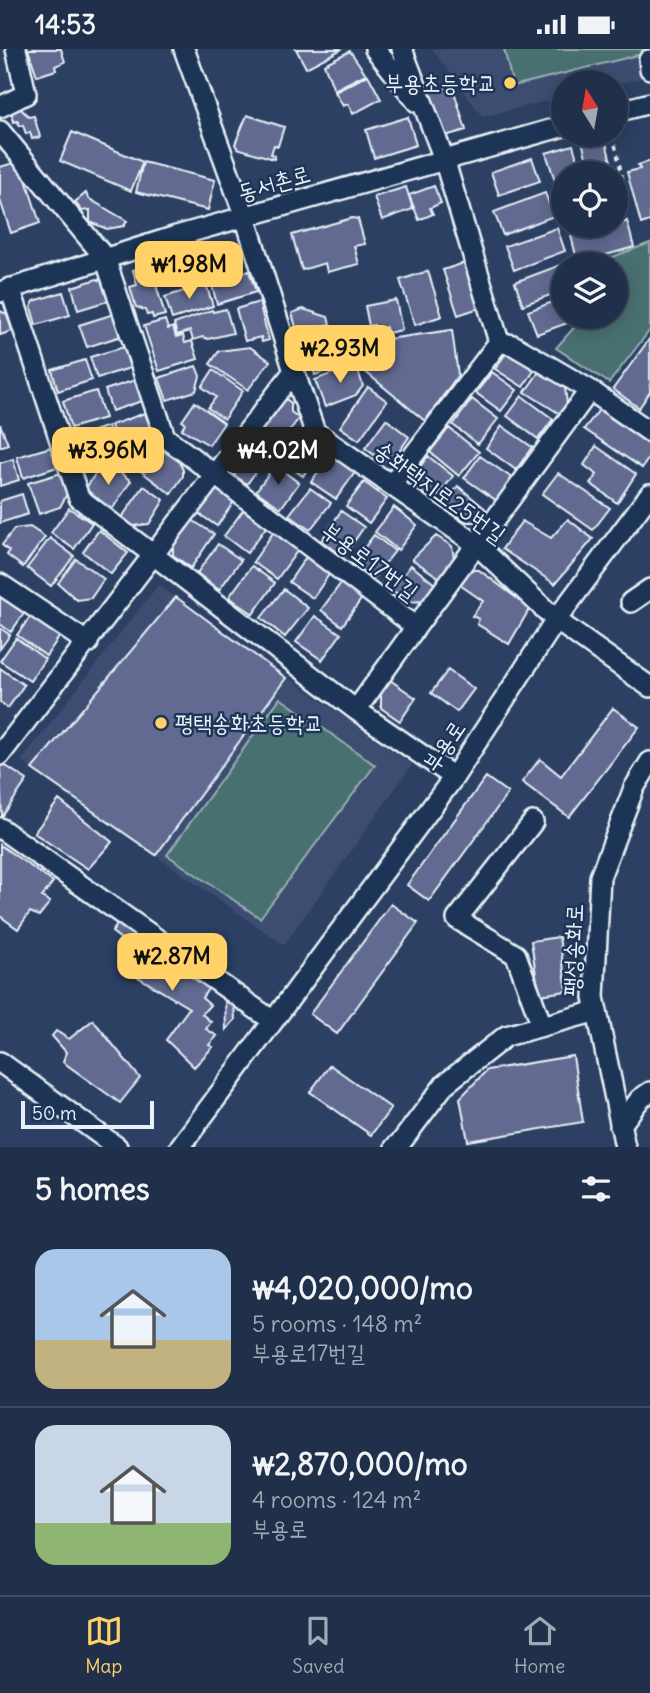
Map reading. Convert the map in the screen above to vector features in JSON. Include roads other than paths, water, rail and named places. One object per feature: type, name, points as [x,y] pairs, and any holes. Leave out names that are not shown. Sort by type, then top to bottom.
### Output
[{"type":"street","points":[[0,107],[26,95],[16,49]]},
{"type":"street","name":"송화택지로25번길","points":[[184,49],[245,217],[316,432],[475,544],[556,620],[650,687]]},
{"type":"street","points":[[374,49],[427,114]]},
{"type":"street","points":[[402,49],[444,159],[499,342]]},
{"type":"street","points":[[628,109],[650,103]]},
{"type":"street","name":"동서촌로","points":[[5,290],[105,258],[551,130]]},
{"type":"street","name":"부용로17번길","points":[[0,131],[105,258],[166,437],[416,627],[356,710]]},
{"type":"street","points":[[5,290],[79,498],[356,710],[454,777]]},
{"type":"street","points":[[499,342],[513,345],[590,390],[650,432]]},
{"type":"street","points":[[391,485],[499,342]]},
{"type":"street","points":[[0,755],[294,371]]},
{"type":"street","points":[[416,627],[590,390]]},
{"type":"street","name":"부용로","points":[[180,1147],[454,777],[556,620],[650,494]]},
{"type":"street","points":[[0,584],[88,643]]},
{"type":"street","points":[[631,602],[650,589]]},
{"type":"street","name":"팽성송화로","points":[[625,1147],[594,997],[600,877],[634,788],[650,762]]},
{"type":"street","points":[[534,822],[457,919],[516,955],[542,1026]]},
{"type":"street","points":[[0,828],[272,1021]]},
{"type":"street","points":[[395,1147],[445,1084],[506,1036],[597,1011]]},
{"type":"street","points":[[0,1062],[117,1147]]},
{"type":"street","points":[[620,1126],[640,1099],[650,1092]]},
{"type":"place","name":"부용초등학교","points":[[510,83]]},
{"type":"place","name":"평택송화초등학교","points":[[161,723]]}]
